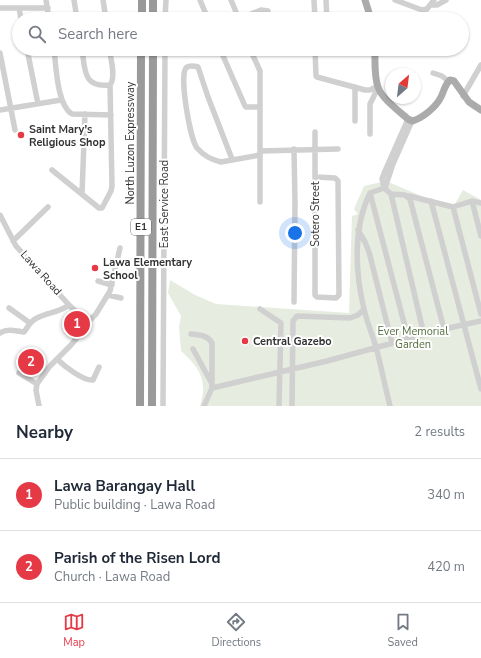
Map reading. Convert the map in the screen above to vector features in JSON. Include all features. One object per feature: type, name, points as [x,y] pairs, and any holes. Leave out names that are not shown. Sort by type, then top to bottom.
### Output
[{"type":"highway","points":[[142,0],[142,12]]},
{"type":"highway","points":[[153,0],[153,12]]},
{"type":"highway","name":"North Luzon Expressway","points":[[140,406],[141,56]]},
{"type":"highway","name":"North Luzon Expressway","points":[[152,406],[153,56]]},
{"type":"main road","points":[[365,0],[369,12]]},
{"type":"main road","points":[[375,56],[378,87],[385,97],[410,120],[419,119],[438,102],[448,81],[450,80],[454,81],[469,102],[481,110]]},
{"type":"street","points":[[46,0],[48,12]]},
{"type":"street","points":[[74,0],[76,12]]},
{"type":"street","points":[[103,0],[105,12]]},
{"type":"street","points":[[165,12],[166,0]]},
{"type":"street","points":[[200,0],[205,12]]},
{"type":"street","points":[[230,0],[236,12]]},
{"type":"street","points":[[314,0],[315,12]]},
{"type":"street","points":[[326,0],[327,12]]},
{"type":"street","points":[[394,0],[422,10],[427,9],[432,3],[437,5],[446,0]]},
{"type":"street","points":[[0,8],[48,8]]},
{"type":"street","points":[[19,8],[20,12]]},
{"type":"street","points":[[256,12],[261,10],[268,11]]},
{"type":"street","points":[[0,53],[15,130]]},
{"type":"street","points":[[28,56],[38,104]]},
{"type":"street","points":[[55,56],[61,100],[67,111],[72,114],[111,115]]},
{"type":"street","points":[[83,56],[86,77],[92,84],[102,86],[110,85]]},
{"type":"street","points":[[52,170],[100,209],[108,198],[112,186],[110,85],[113,82],[113,76],[111,56]]},
{"type":"street","name":"East Service Road","points":[[162,406],[165,56]]},
{"type":"street","points":[[223,56],[244,106],[260,107]]},
{"type":"street","points":[[253,56],[260,71],[260,202]]},
{"type":"street","points":[[315,56],[317,77],[365,90],[378,87]]},
{"type":"street","points":[[232,160],[198,67],[189,66],[185,69],[184,73],[185,99],[193,137],[196,147],[203,154],[215,161],[221,162],[232,160],[260,153],[294,149],[338,149]]},
{"type":"street","points":[[464,96],[481,66]]},
{"type":"street","points":[[433,73],[442,76],[448,81]]},
{"type":"street","points":[[355,87],[355,121]]},
{"type":"street","points":[[370,134],[370,104],[378,87]]},
{"type":"street","points":[[0,110],[61,100]]},
{"type":"street","points":[[82,194],[85,114]]},
{"type":"street","points":[[410,120],[385,171],[382,179],[384,188],[391,194],[409,196],[453,207],[472,201],[481,203]]},
{"type":"street","name":"Sotero Street","points":[[315,132],[316,296],[336,298],[339,295],[338,181],[335,178],[316,177]]},
{"type":"street","points":[[294,149],[294,302]]},
{"type":"street","points":[[384,188],[370,193],[362,212],[358,230],[359,280],[364,309],[376,348],[390,406]]},
{"type":"street","points":[[370,193],[408,338]]},
{"type":"street","points":[[391,194],[424,335]]},
{"type":"street","points":[[409,196],[444,329]]},
{"type":"street","points":[[431,201],[481,389]]},
{"type":"street","points":[[472,201],[481,236]]},
{"type":"street","points":[[13,241],[48,207]]},
{"type":"street","points":[[453,207],[481,314]]},
{"type":"street","name":"Lawa Road","points":[[0,215],[16,246],[69,305],[84,319],[85,325]]},
{"type":"street","points":[[358,230],[369,252],[392,343]]},
{"type":"street","points":[[39,406],[36,390],[37,384],[57,359],[72,345],[85,325],[96,314],[112,285],[120,248]]},
{"type":"street","points":[[98,282],[112,285]]},
{"type":"street","points":[[108,294],[121,298]]},
{"type":"street","points":[[1,330],[24,332],[30,323],[36,318],[61,310],[69,305]]},
{"type":"street","points":[[9,308],[30,323]]},
{"type":"street","points":[[260,309],[281,323],[279,406]]},
{"type":"street","points":[[292,406],[293,321],[295,318],[297,316],[350,318],[358,315],[364,309]]},
{"type":"street","points":[[212,386],[280,372],[376,348],[408,338],[481,321]]},
{"type":"street","points":[[191,334],[203,335],[212,343],[212,386],[204,406]]},
{"type":"street","points":[[193,349],[212,386]]},
{"type":"street","points":[[57,359],[78,375],[90,381],[99,367]]},
{"type":"street","points":[[19,373],[37,384]]},
{"type":"green space","name":"Ever Memorial Garden","points":[[386,181],[452,209],[463,190],[481,200],[481,406],[200,406],[203,382],[193,363],[181,351],[179,327],[181,316],[168,293],[170,280],[195,295],[216,304],[349,313],[352,216],[358,214],[354,209],[364,186]]},
{"type":"place","name":"Saint Mary's Religious Shop","points":[[21,135]]},
{"type":"place","name":"Lawa Elementary School","points":[[95,268]]},
{"type":"place","name":"Lawa Barangay Hall","points":[[77,324]]},
{"type":"place","name":"Central Gazebo","points":[[245,341]]},
{"type":"place","name":"Parish of the Risen Lord","points":[[31,362]]}]
